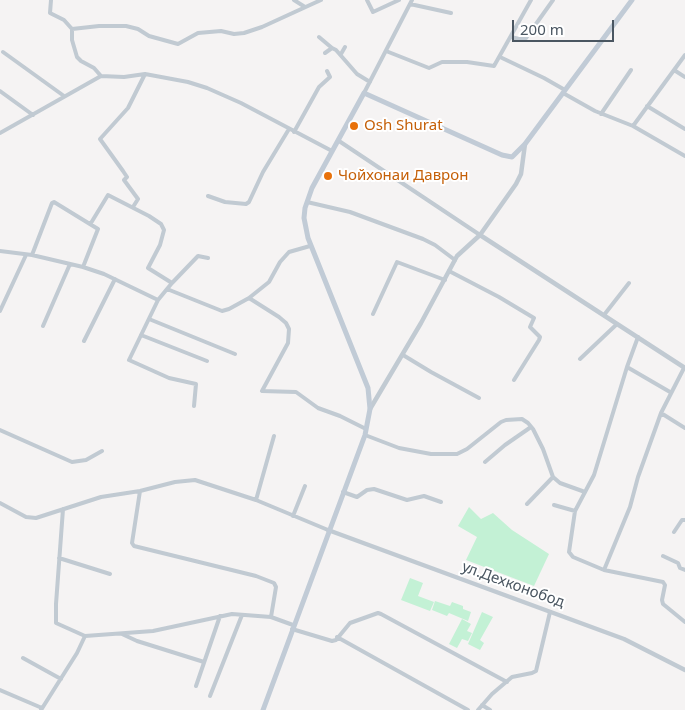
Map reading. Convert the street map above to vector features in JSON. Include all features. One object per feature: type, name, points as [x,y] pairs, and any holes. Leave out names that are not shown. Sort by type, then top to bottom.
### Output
[{"type":"main road","points":[[263,710],[328,530],[366,432],[370,409],[368,388],[310,246],[304,218],[307,202],[332,152],[364,93],[507,157],[512,157],[525,144],[632,0]]},
{"type":"street","points":[[51,0],[49,12],[64,20],[72,29],[72,40],[77,57],[94,68],[101,76]]},
{"type":"street","points":[[294,0],[304,7]]},
{"type":"street","points":[[72,29],[126,26],[138,29],[149,36],[178,44],[198,33],[221,30],[234,34],[244,33],[262,27],[321,0]]},
{"type":"street","points":[[367,0],[373,12],[399,0]]},
{"type":"street","points":[[386,51],[430,68],[442,62],[467,62],[494,66],[531,0]]},
{"type":"street","points":[[511,37],[526,38],[553,0]]},
{"type":"street","points":[[364,93],[411,2],[451,13]]},
{"type":"street","points":[[319,37],[341,54],[357,74],[370,82]]},
{"type":"street","points":[[341,54],[345,46]]},
{"type":"street","points":[[325,53],[332,48]]},
{"type":"street","points":[[3,52],[64,96]]},
{"type":"street","points":[[633,126],[685,55]]},
{"type":"street","points":[[500,58],[544,78],[602,114],[633,126],[685,156]]},
{"type":"street","points":[[602,114],[631,70]]},
{"type":"street","points":[[674,70],[685,76]]},
{"type":"street","points":[[294,132],[319,87],[330,77],[327,71]]},
{"type":"street","points":[[133,207],[138,199],[124,180],[127,178],[123,171],[100,139],[128,108],[145,74]]},
{"type":"street","points":[[0,133],[101,76],[124,77],[145,74],[188,82],[207,88],[241,103],[332,152]]},
{"type":"street","points":[[0,91],[33,116]]},
{"type":"street","points":[[647,106],[685,129]]},
{"type":"street","points":[[208,196],[225,202],[246,204],[249,202],[263,172],[289,129]]},
{"type":"street","points":[[339,141],[685,368],[660,413],[630,507],[604,570]]},
{"type":"street","points":[[370,409],[403,355],[455,260],[463,249],[480,235],[516,184],[521,174],[525,144]]},
{"type":"street","points":[[91,224],[108,195],[149,216],[163,226],[164,235],[148,267],[172,283]]},
{"type":"street","points":[[307,202],[346,211],[423,239],[455,260]]},
{"type":"street","points":[[32,255],[52,203],[56,203],[91,224],[98,231],[83,268]]},
{"type":"street","points":[[167,289],[222,311],[229,309],[249,298],[269,282],[280,262],[289,252],[310,246]]},
{"type":"street","points":[[0,251],[32,255],[83,268],[115,279],[158,300]]},
{"type":"street","points":[[0,311],[26,254]]},
{"type":"street","points":[[194,406],[196,384],[170,378],[129,360],[158,300],[198,256],[208,258]]},
{"type":"street","points":[[373,314],[397,262],[444,280]]},
{"type":"street","points":[[43,326],[70,264]]},
{"type":"street","points":[[449,271],[514,305],[534,318],[530,328],[540,337],[514,380]]},
{"type":"street","points":[[84,341],[115,279]]},
{"type":"street","points":[[604,316],[629,283]]},
{"type":"street","points":[[249,298],[279,317],[286,323],[289,329],[288,343],[262,391],[296,392],[318,408],[340,416],[366,432],[399,448],[431,454],[457,454],[467,449],[504,420],[522,419],[531,427],[543,449],[553,477],[560,483],[585,492]]},
{"type":"street","points":[[148,319],[234,354]]},
{"type":"street","points":[[580,359],[617,324]]},
{"type":"street","points":[[141,334],[207,361]]},
{"type":"street","points":[[638,337],[594,475],[575,510],[569,552],[573,557],[604,570],[663,582],[665,586],[663,604],[685,622]]},
{"type":"street","points":[[403,355],[479,398]]},
{"type":"street","points":[[627,367],[670,392]]},
{"type":"street","points":[[660,413],[685,428]]},
{"type":"street","points":[[485,462],[531,427]]},
{"type":"street","points":[[0,430],[72,462],[86,460],[102,451]]},
{"type":"street","points":[[256,500],[274,436]]},
{"type":"street","points":[[527,504],[553,477]]},
{"type":"street","points":[[0,503],[31,518],[41,518],[100,497],[194,480],[256,500],[328,530]]},
{"type":"street","points":[[293,516],[305,486]]},
{"type":"street","points":[[343,492],[357,497],[367,490],[374,489],[407,500],[424,496],[441,502]]},
{"type":"street","points":[[140,491],[132,543],[134,546],[256,576],[274,583],[276,587],[271,617]]},
{"type":"street","points":[[554,505],[575,510]]},
{"type":"street","points":[[63,509],[56,623],[85,636],[153,631],[220,616],[242,615],[271,617],[332,641],[350,623],[375,614],[381,614],[506,682]]},
{"type":"street","points":[[674,532],[682,520],[685,520]]},
{"type":"street","name":"ул.Дехконобод","points":[[328,530],[624,639],[685,670]]},
{"type":"street","points":[[663,556],[678,563],[685,570]]},
{"type":"street","points":[[59,558],[110,574]]},
{"type":"street","points":[[478,710],[506,682],[516,676],[532,674],[536,671],[550,612]]},
{"type":"street","points":[[210,696],[242,615]]},
{"type":"street","points":[[196,686],[220,616]]},
{"type":"street","points":[[120,634],[204,662]]},
{"type":"street","points":[[0,690],[41,709],[62,679],[85,636]]},
{"type":"street","points":[[338,637],[468,710]]},
{"type":"street","points":[[23,658],[62,679]]},
{"type":"street","points":[[482,705],[487,709]]},
{"type":"green space","points":[[469,507],[481,519],[493,513],[512,530],[549,554],[534,586],[466,560],[477,537],[458,526]]},
{"type":"green space","points":[[410,578],[423,583],[418,596],[434,602],[430,611],[401,600]]},
{"type":"green space","points":[[435,601],[450,606],[452,602],[463,606],[463,609],[471,612],[468,621],[449,613],[447,616],[432,610]]},
{"type":"green space","points":[[482,612],[493,617],[480,640],[484,643],[480,650],[468,644]]},
{"type":"green space","points":[[462,619],[471,624],[467,631],[472,633],[468,641],[462,639],[457,648],[449,644]]},
{"type":"place","name":"Osh Shurat","points":[[354,126]]},
{"type":"place","name":"Чойхонаи Даврон","points":[[328,176]]}]
